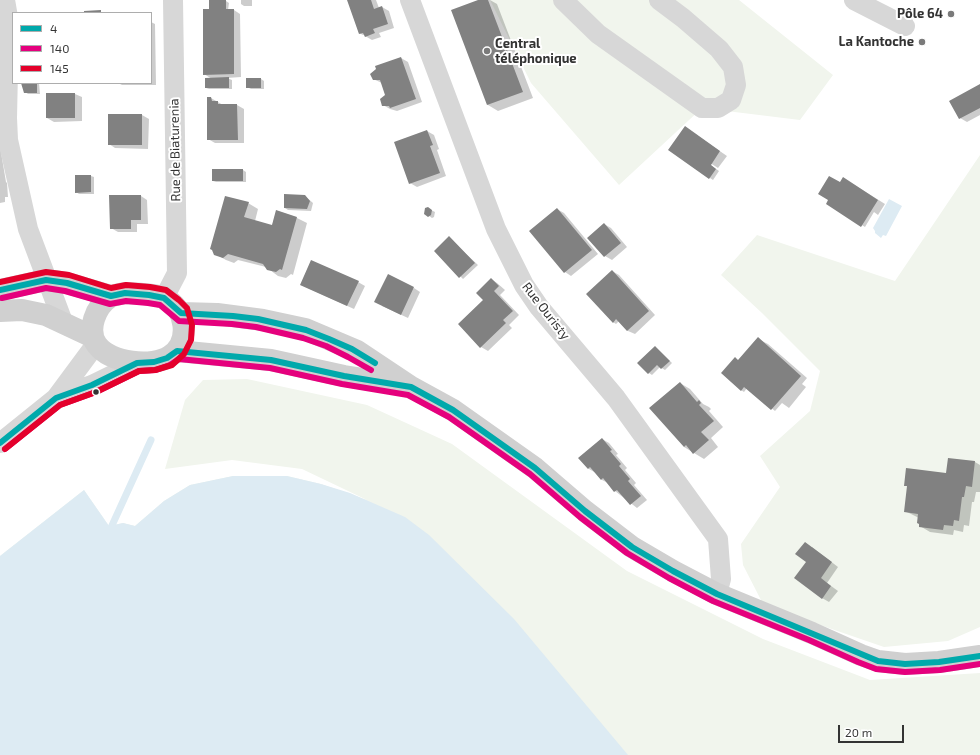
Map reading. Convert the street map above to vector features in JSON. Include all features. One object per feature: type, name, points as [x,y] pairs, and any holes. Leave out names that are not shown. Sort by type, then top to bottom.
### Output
[{"type":"main road","points":[[0,290],[46,280],[67,283],[111,296],[125,293],[164,298],[181,313],[184,325],[183,338],[177,351],[167,358],[154,362],[137,363],[119,359],[105,353],[94,340],[63,322],[46,315],[22,310],[0,311]]},
{"type":"main road","points":[[94,340],[93,324],[96,313],[103,303],[111,296]]},
{"type":"main road","points":[[181,313],[217,314],[263,320],[305,329],[357,351],[411,387],[431,396],[453,410],[528,464],[632,547],[717,594],[878,661],[912,663],[939,662],[980,656]]},
{"type":"main road","points":[[177,351],[271,360],[344,376],[411,387]]},
{"type":"street","points":[[5,0],[9,23],[6,118],[8,140],[28,229],[63,322]]},
{"type":"street","name":"Rue de Biaturenia","points":[[164,298],[177,273],[173,0]]},
{"type":"street","name":"Rue Ouristy","points":[[410,0],[496,230],[524,285],[539,307],[616,398],[718,539],[721,579],[717,594]]},
{"type":"street","points":[[563,0],[598,34],[702,108],[718,108],[731,100],[736,85],[733,67],[719,49],[683,18],[659,0]]},
{"type":"street","points":[[854,0],[905,26]]},
{"type":"street","points":[[0,443],[56,398],[94,340]]},
{"type":"street","points":[[56,398],[92,386],[137,363]]},
{"type":"shaded area","points":[[490,0],[739,0],[833,75],[800,120],[702,108],[619,185],[531,83]]},
{"type":"shaded area","points":[[980,155],[980,627],[948,641],[884,647],[823,626],[762,602],[743,565],[741,544],[780,487],[760,456],[810,411],[820,371],[762,313],[721,275],[757,235],[895,281]]},
{"type":"shaded area","points":[[889,199],[902,206],[886,236],[883,235],[881,238],[875,233],[873,228]]},
{"type":"shaded area","points":[[247,379],[367,405],[452,444],[627,571],[763,639],[870,680],[980,673],[980,755],[0,755],[0,556],[84,490],[109,526],[123,523],[135,526],[164,501],[190,485],[233,476],[287,476],[321,484],[367,500],[302,469],[232,460],[165,469],[185,400],[203,380]]},
{"type":"shaded area","points":[[233,476],[287,476],[321,484],[350,493],[405,517],[429,535],[514,619],[628,755],[0,755],[0,556],[84,490],[109,526],[123,523],[135,526],[164,501],[190,485]]},
{"type":"building","points":[[209,0],[226,0],[226,9],[234,9],[234,74],[203,75],[203,9],[209,9]]},
{"type":"building","points":[[347,0],[371,0],[374,9],[382,6],[388,24],[373,29],[375,33],[365,37],[363,33],[359,34]]},
{"type":"building","name":"Central téléphonique","points":[[478,0],[488,0],[523,92],[487,105],[451,10]]},
{"type":"building","points":[[101,10],[101,12],[84,12]]},
{"type":"building","points":[[401,57],[416,99],[390,108],[389,106],[382,106],[380,99],[385,95],[380,80],[373,80],[370,74],[376,69],[375,66]]},
{"type":"building","points":[[229,77],[229,88],[205,88],[205,78]]},
{"type":"building","points":[[246,78],[261,78],[261,88],[246,88]]},
{"type":"building","points":[[21,84],[37,84],[37,93],[24,93]]},
{"type":"building","points":[[980,84],[980,108],[959,119],[949,101]]},
{"type":"building","points":[[46,93],[75,93],[75,118],[46,118]]},
{"type":"building","points":[[207,97],[211,97],[212,101],[218,101],[218,104],[237,104],[238,140],[207,140]]},
{"type":"building","points":[[108,114],[142,114],[142,145],[108,145]]},
{"type":"building","points":[[685,126],[720,151],[711,165],[716,169],[709,179],[668,150]]},
{"type":"building","points":[[427,130],[433,145],[430,146],[440,173],[409,184],[394,142]]},
{"type":"building","points":[[212,169],[243,169],[243,181],[212,181]]},
{"type":"building","points":[[75,175],[91,175],[91,192],[75,193]]},
{"type":"building","points":[[829,176],[840,182],[843,177],[878,200],[861,227],[826,204],[828,200],[818,194]]},
{"type":"building","points":[[284,194],[305,195],[310,201],[307,209],[284,208]]},
{"type":"building","points":[[109,195],[141,195],[141,220],[131,220],[131,229],[110,229]]},
{"type":"building","points":[[225,196],[249,202],[244,217],[272,225],[276,210],[297,217],[282,270],[280,269],[276,272],[267,270],[263,264],[228,254],[223,258],[214,255],[210,249]]},
{"type":"building","points":[[428,207],[432,210],[431,215],[428,217],[424,214],[425,208]]},
{"type":"building","points":[[557,208],[592,250],[564,273],[529,231]]},
{"type":"building","points":[[604,223],[621,243],[604,257],[587,238]]},
{"type":"building","points":[[449,236],[475,263],[459,278],[434,251]]},
{"type":"building","points":[[311,260],[359,281],[347,306],[300,285]]},
{"type":"building","points":[[612,270],[649,311],[627,331],[616,319],[613,323],[586,294]]},
{"type":"building","points":[[388,274],[414,287],[401,315],[374,302]]},
{"type":"building","points":[[491,278],[499,286],[494,291],[513,311],[503,320],[506,323],[480,348],[458,324],[483,300],[476,293]]},
{"type":"building","points":[[758,337],[801,376],[771,410],[744,387],[741,391],[721,373],[735,357],[738,360]]},
{"type":"building","points":[[655,346],[670,361],[661,369],[657,365],[648,374],[637,363]]},
{"type":"building","points":[[680,382],[697,402],[699,400],[701,403],[699,405],[714,421],[701,432],[709,440],[693,454],[686,445],[684,447],[649,408]]},
{"type":"building","points":[[602,438],[612,450],[610,451],[621,464],[619,466],[630,479],[628,481],[641,496],[630,505],[617,490],[614,492],[603,478],[601,480],[590,467],[588,469],[578,458]]},
{"type":"building","points":[[948,458],[975,461],[972,487],[966,486],[964,497],[962,497],[959,521],[954,520],[953,526],[944,525],[943,530],[919,527],[919,524],[917,523],[918,514],[904,512],[907,486],[904,486],[906,468],[946,473]]},
{"type":"building","points":[[805,542],[832,562],[821,578],[831,586],[822,599],[794,578],[806,562],[795,554]]},
{"type":"waterway","points":[[109,532],[151,440]]},
{"type":"transit line","name":"145","points":[[0,282],[46,272],[69,275],[111,288],[126,285],[166,290],[187,308],[192,325],[191,340],[184,354],[172,365],[155,370],[139,371],[96,392],[60,405],[5,449]]},
{"type":"transit line","name":"4","points":[[0,290],[46,280],[67,283],[111,296],[125,293],[149,295],[164,298],[181,313],[258,319],[306,330],[352,349],[375,363]]},
{"type":"transit line","name":"140","points":[[2,298],[46,288],[65,291],[110,304],[126,301],[160,305],[179,321],[256,327],[303,338],[326,346],[371,370]]},
{"type":"transit line","name":"4","points":[[0,443],[56,398],[92,385],[137,363],[154,362],[167,358],[177,351],[271,360],[344,376],[411,387],[453,410],[535,468],[585,511],[632,547],[717,594],[878,661],[905,664],[939,662],[980,656]]},
{"type":"transit line","name":"140","points":[[5,449],[60,405],[96,392],[139,371],[156,370],[170,365],[179,359],[270,368],[342,384],[408,395],[449,417],[530,474],[580,517],[627,553],[669,578],[713,601],[876,669],[905,672],[940,670],[980,664]]},
{"type":"place","name":"Pôle 64","points":[[951,14]]},
{"type":"place","name":"La Kantoche","points":[[922,42]]},
{"type":"place","name":"Central téléphonique","points":[[487,51]]}]
